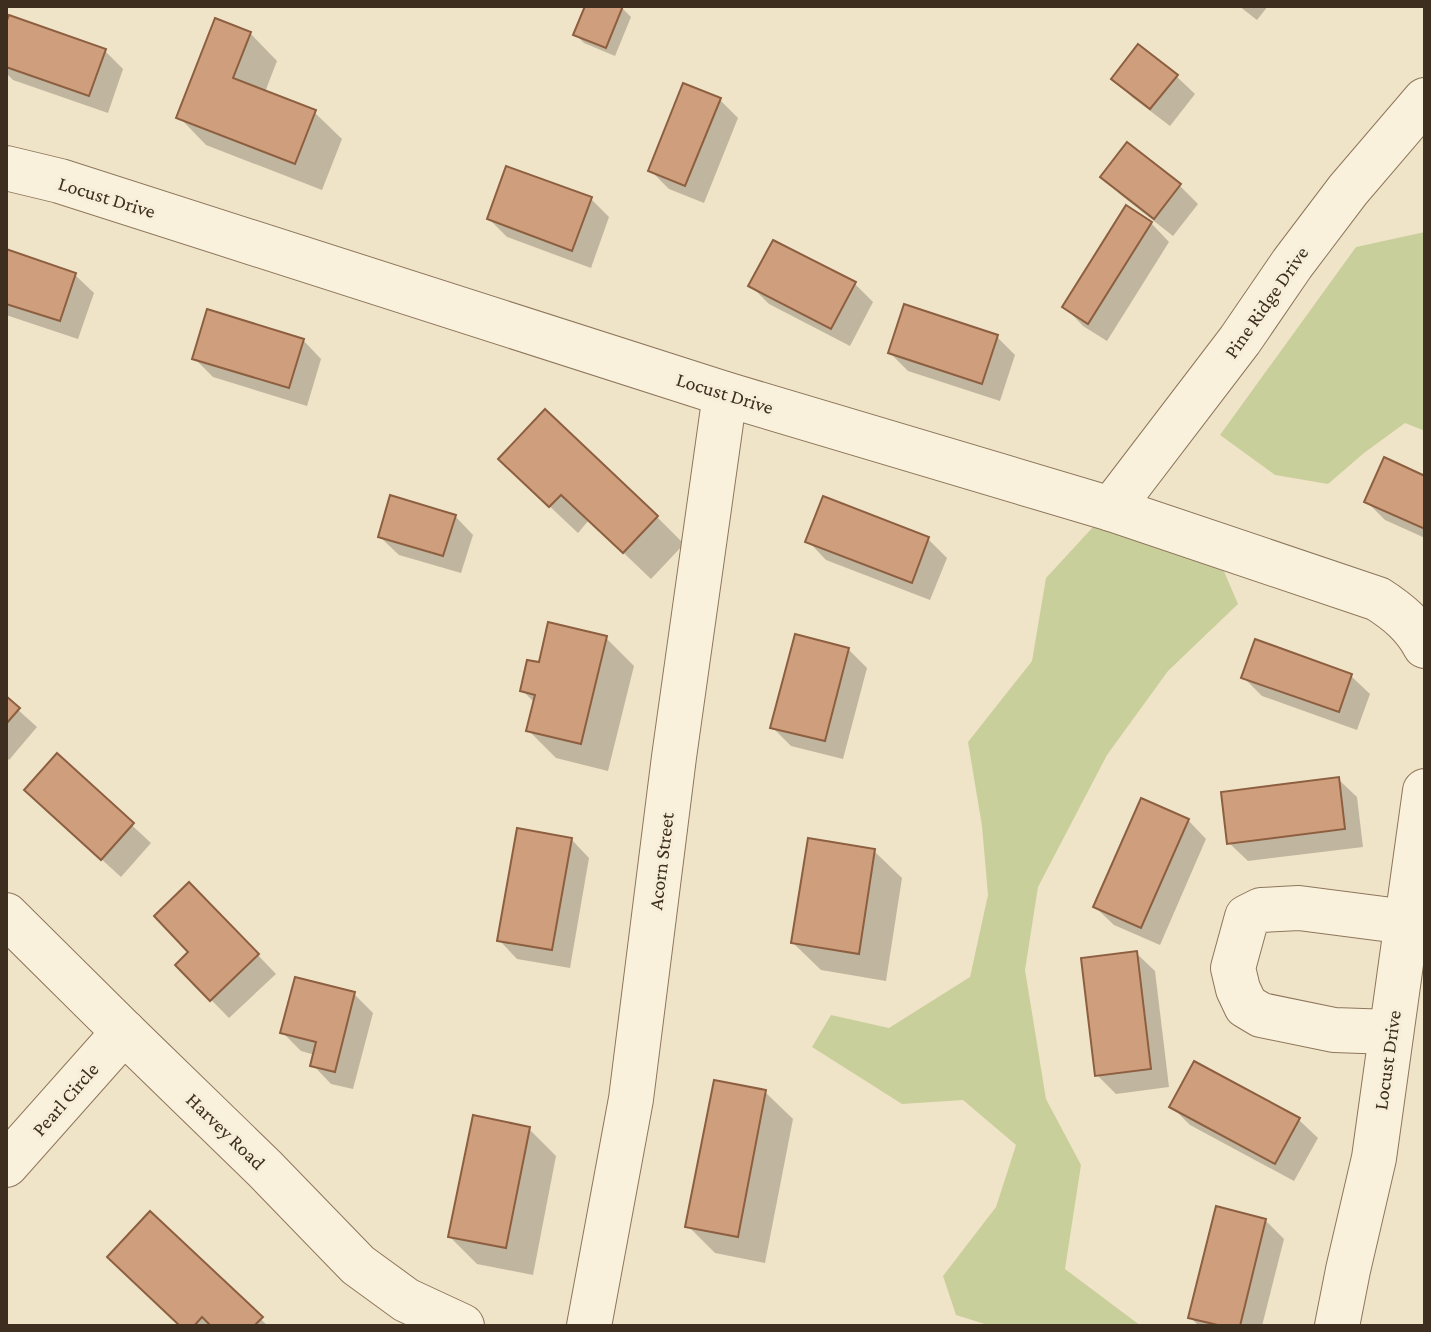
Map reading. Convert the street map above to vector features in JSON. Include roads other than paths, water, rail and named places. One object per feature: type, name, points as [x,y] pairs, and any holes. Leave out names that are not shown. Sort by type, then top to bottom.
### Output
[{"type":"street","name":"Pine Ridge Drive","points":[[1111,509],[1240,340],[1339,202],[1425,100]]},
{"type":"street","name":"Locust Drive","points":[[6,168],[60,181],[725,394],[1111,509],[1378,599],[1400,614],[1425,646]]},
{"type":"street","name":"Acorn Street","points":[[589,1326],[631,1099],[674,757],[725,394]]},
{"type":"street","name":"Locust Drive","points":[[1337,1326],[1374,1158],[1425,791]]},
{"type":"street","points":[[1391,1032],[1334,1030],[1261,1015],[1246,1006],[1233,968],[1247,917],[1261,910],[1299,908],[1407,922]]},
{"type":"street","name":"Harvey Road","points":[[6,915],[265,1169],[358,1265],[406,1300],[462,1326]]},
{"type":"street","name":"Pearl Circle","points":[[6,1165],[124,1032]]}]
